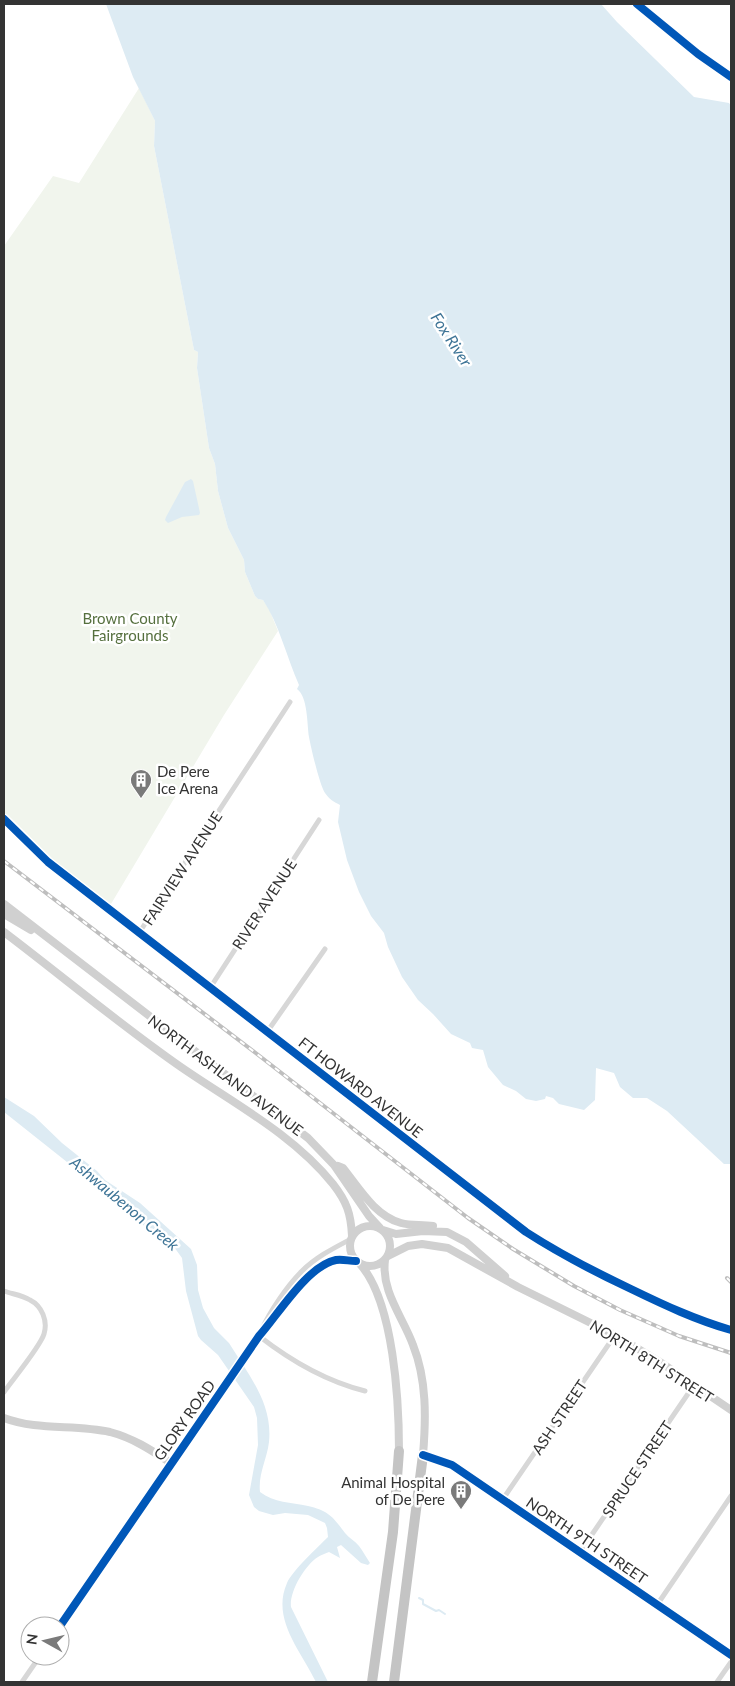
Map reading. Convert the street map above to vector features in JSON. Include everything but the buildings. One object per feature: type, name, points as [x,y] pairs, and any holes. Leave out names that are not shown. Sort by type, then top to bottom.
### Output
[{"type":"highway","points":[[372,1682],[393,1532],[399,1451]]},
{"type":"highway","points":[[394,1682],[423,1455]]},
{"type":"main road","name":"NORTH ASHLAND AVENUE","points":[[4,904],[296,1129],[320,1149],[334,1164],[343,1168],[368,1199],[385,1216],[400,1223],[443,1228],[447,1232]]},
{"type":"main road","points":[[4,914],[46,938]]},
{"type":"main road","name":"NORTH ASHLAND AVENUE","points":[[4,932],[176,1064],[282,1134],[302,1151],[324,1173],[349,1209],[351,1238]]},
{"type":"main road","points":[[334,1164],[369,1216],[390,1242],[384,1275],[387,1286],[414,1346],[422,1378],[425,1411],[423,1455]]},
{"type":"main road","points":[[381,1229],[374,1226],[361,1227],[351,1238],[350,1252],[369,1275],[381,1305],[397,1390],[399,1451]]},
{"type":"main road","name":"NORTH 8TH STREET","points":[[381,1229],[396,1234],[423,1231],[447,1232],[466,1242],[518,1287]]},
{"type":"main road","name":"NORTH 8TH STREET","points":[[387,1258],[408,1246],[422,1244],[448,1248],[518,1287],[615,1335],[663,1364],[731,1410]]},
{"type":"main road","points":[[358,1263],[367,1267],[374,1266],[387,1258]]},
{"type":"main road","points":[[4,1418],[32,1426],[95,1430],[120,1435],[146,1447],[171,1463]]},
{"type":"street","name":"FAIRVIEW AVENUE","points":[[139,933],[290,702]]},
{"type":"street","name":"FT HOWARD AVENUE","points":[[4,819],[48,862],[526,1232],[564,1256],[659,1302],[688,1315],[731,1330]]},
{"type":"street","name":"RIVER AVENUE","points":[[210,988],[319,820]]},
{"type":"street","points":[[267,1032],[325,949]]},
{"type":"street","name":"GLORY ROAD","points":[[259,1336],[267,1318],[302,1271],[320,1257],[351,1238]]},
{"type":"street","name":"GLORY ROAD","points":[[67,1616],[244,1357],[295,1291],[309,1277],[335,1260],[358,1263]]},
{"type":"street","points":[[4,1291],[25,1297],[36,1304],[43,1315],[45,1326],[42,1338],[4,1392]]},
{"type":"street","name":"ASH STREET","points":[[503,1499],[615,1335]]},
{"type":"street","points":[[259,1336],[288,1358],[340,1385],[364,1391]]},
{"type":"street","name":"SPRUCE STREET","points":[[580,1552],[694,1385]]},
{"type":"street","name":"NORTH 9TH STREET","points":[[423,1455],[452,1464],[731,1655]]},
{"type":"street","points":[[657,1604],[731,1496]]},
{"type":"street","points":[[717,1682],[731,1662]]},
{"type":"street","points":[[22,1682],[33,1666]]},
{"type":"green space","name":"Brown County Fairgrounds","points":[[139,88],[155,121],[154,146],[194,350],[198,352],[197,368],[209,448],[215,464],[218,491],[228,528],[244,560],[245,572],[255,596],[263,600],[269,609],[278,631],[224,715],[108,909],[48,862],[4,819],[4,246],[53,176],[79,183]]},
{"type":"water","name":"Fox River","points":[[106,4],[601,4],[694,97],[729,103],[731,106],[731,1164],[724,1164],[667,1111],[647,1098],[633,1098],[620,1087],[614,1073],[596,1068],[595,1100],[584,1110],[559,1104],[553,1098],[546,1096],[545,1099],[536,1101],[526,1099],[516,1091],[503,1085],[488,1067],[483,1050],[472,1048],[470,1043],[451,1034],[418,1000],[402,977],[388,947],[384,933],[371,916],[359,892],[347,860],[338,822],[340,805],[332,800],[323,789],[309,737],[305,704],[301,693],[297,689],[299,685],[278,630],[263,600],[255,596],[245,572],[244,560],[228,528],[218,491],[215,464],[209,448],[197,368],[198,352],[194,350],[154,146],[155,121],[133,77]]},
{"type":"water","points":[[191,479],[193,481],[199,515],[182,517],[168,523],[165,520],[166,517],[185,482]]},
{"type":"water","name":"Ashwaubenon Creek","points":[[4,1097],[34,1116],[105,1180],[140,1203],[191,1249],[197,1265],[198,1290],[203,1308],[214,1328],[229,1343],[251,1378],[258,1390],[267,1414],[269,1442],[261,1473],[260,1492],[277,1500],[308,1506],[326,1513],[359,1546],[370,1563],[368,1565],[361,1563],[341,1545],[337,1547],[340,1558],[329,1552],[319,1556],[303,1572],[295,1587],[291,1607],[328,1682],[316,1682],[290,1634],[285,1622],[283,1609],[283,1596],[287,1583],[300,1566],[328,1537],[327,1528],[325,1523],[308,1515],[285,1513],[273,1515],[259,1511],[254,1507],[249,1495],[258,1445],[257,1418],[254,1407],[218,1355],[198,1336],[186,1291],[182,1258],[164,1238],[143,1225],[105,1196],[72,1166],[4,1112]]},
{"type":"waterway","points":[[419,1598],[423,1600],[423,1604],[445,1614]]},
{"type":"railway","points":[[4,861],[468,1218],[513,1249],[574,1286],[620,1310],[679,1336],[731,1353]]},
{"type":"railway","points":[[727,1278],[731,1282]]},
{"type":"cycle path","points":[[637,4],[698,54],[731,77]]},
{"type":"cycle path","points":[[4,819],[48,862],[526,1232],[552,1248],[643,1295],[693,1317],[731,1330]]},
{"type":"cycle path","points":[[67,1616],[259,1336],[284,1304],[314,1271],[325,1264],[336,1260],[356,1261]]},
{"type":"cycle path","points":[[423,1455],[452,1465],[731,1655]]},
{"type":"place","name":"De Pere Ice Arena","points":[[141,799]]},
{"type":"place","name":"Animal Hospital of De Pere","points":[[461,1510]]}]
